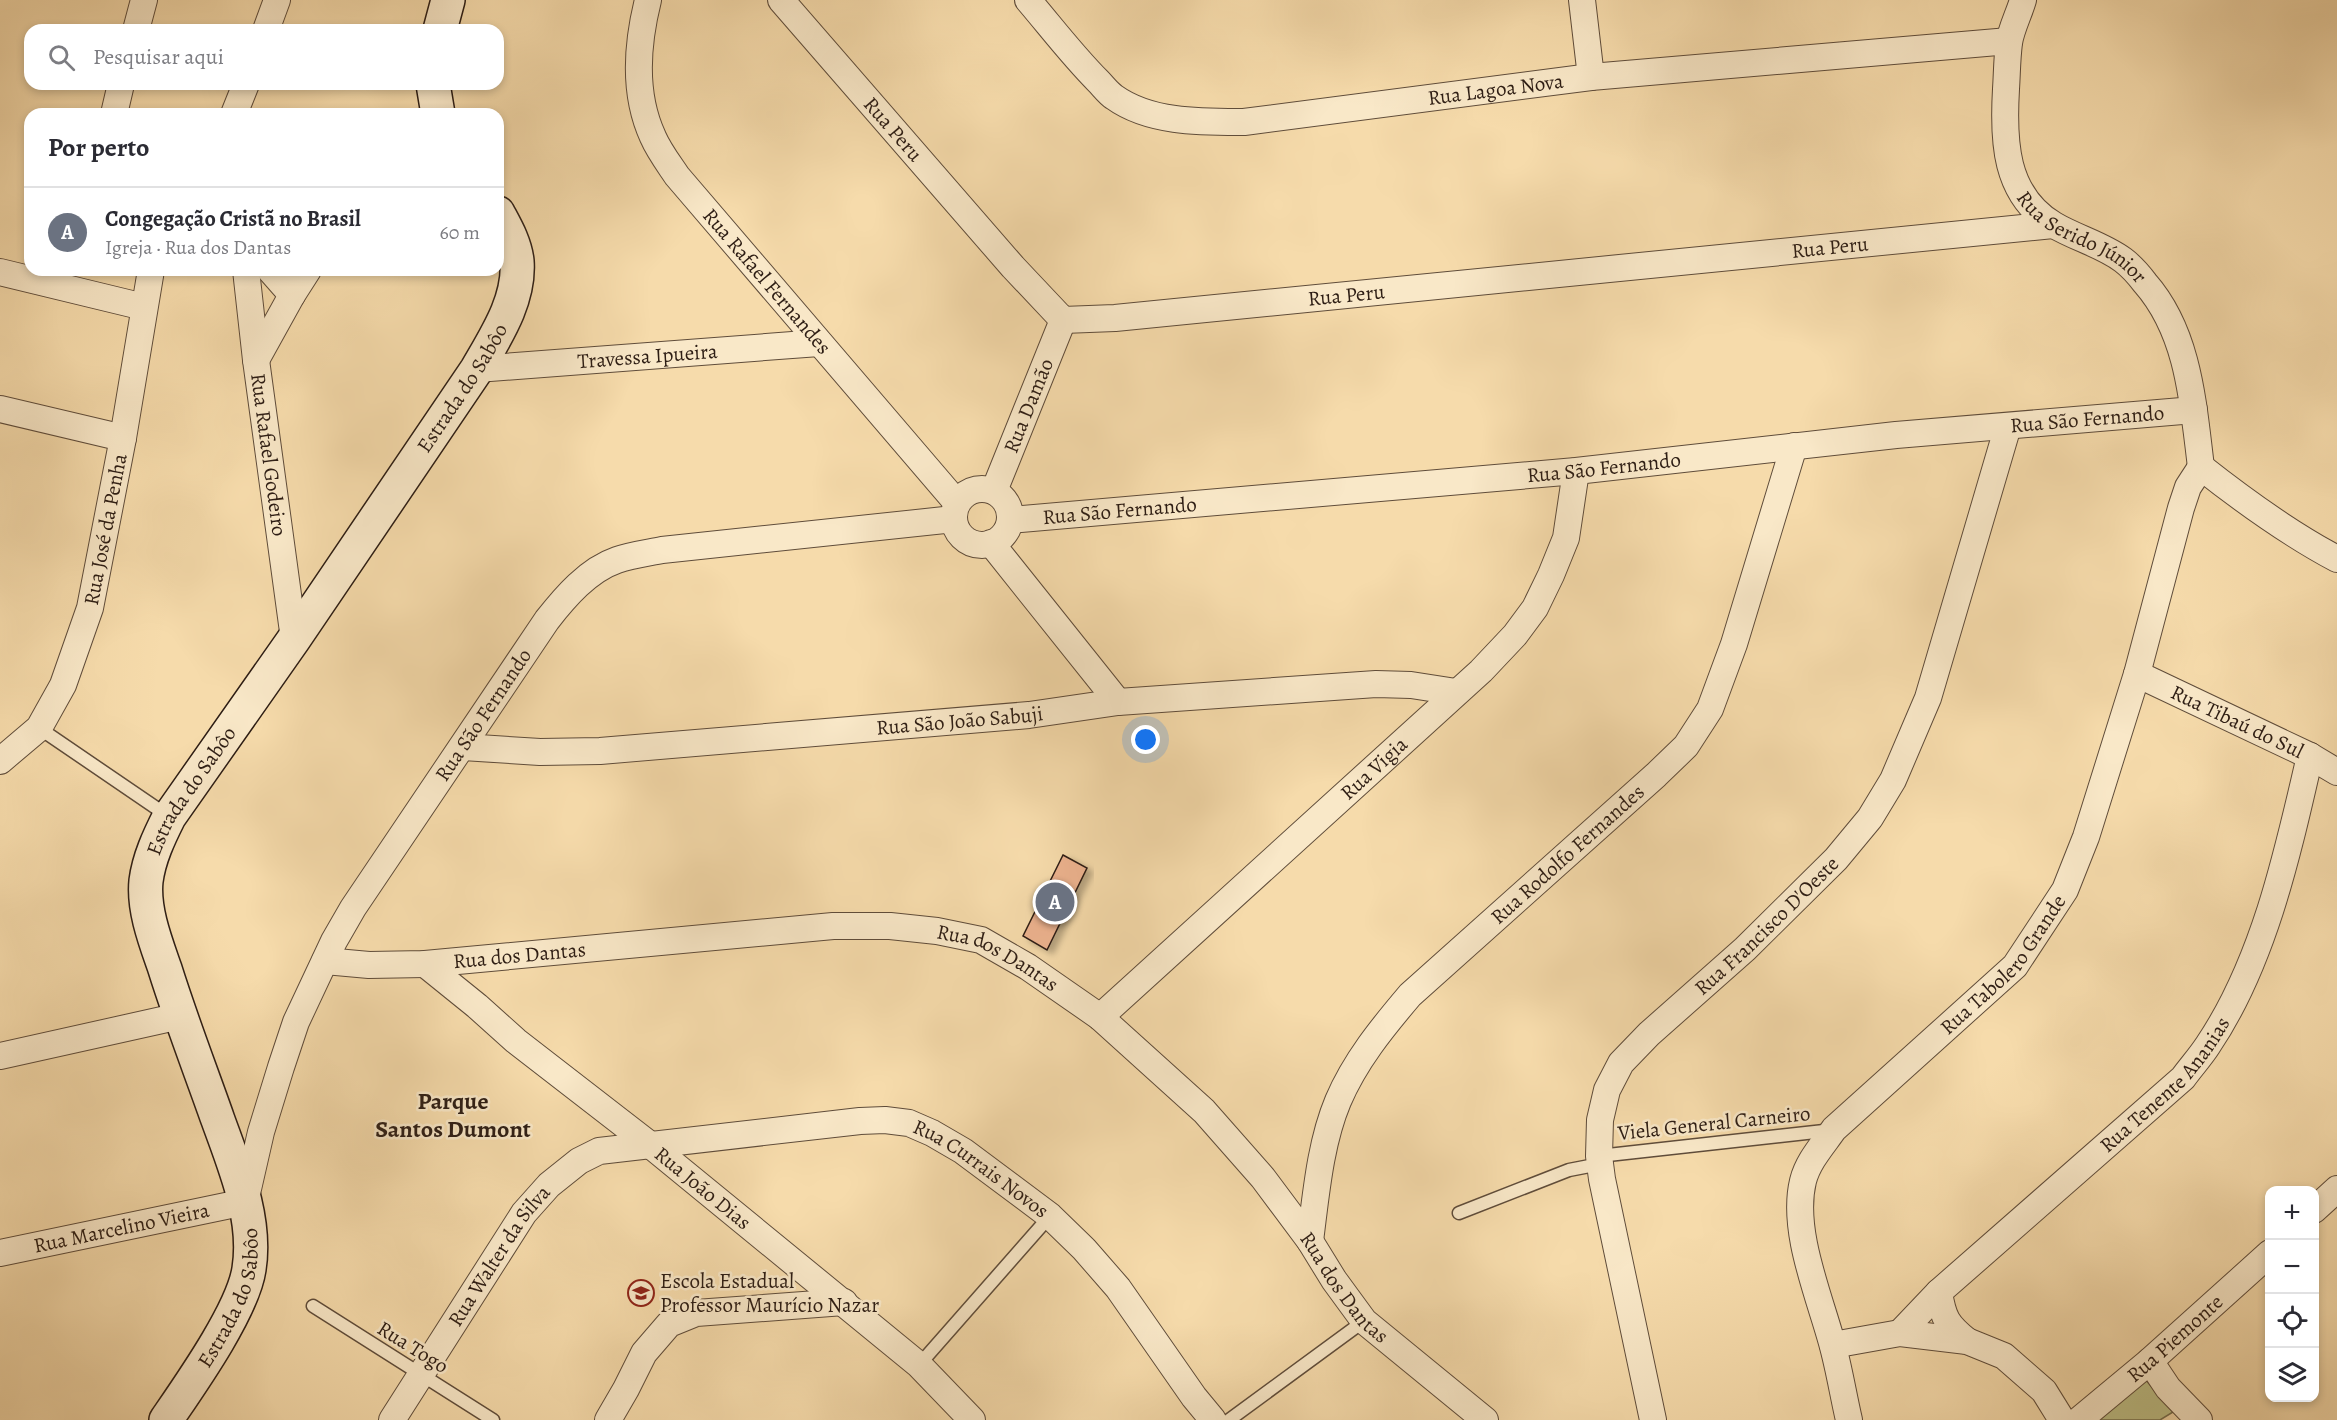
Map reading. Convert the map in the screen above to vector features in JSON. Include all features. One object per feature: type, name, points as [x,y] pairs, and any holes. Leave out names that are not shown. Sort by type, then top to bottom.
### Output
[{"type":"street","points":[[138,24],[144,0]]},
{"type":"street","points":[[268,24],[277,0]]},
{"type":"street","points":[[442,24],[448,0]]},
{"type":"street","name":"Rua Rafael Fernandes","points":[[648,0],[640,31],[639,82],[642,107],[653,138],[677,176],[819,343],[956,511]]},
{"type":"street","name":"Rua Peru","points":[[781,0],[1012,267],[1063,320],[1114,318],[2053,225]]},
{"type":"street","name":"Rua Lagoa Nova","points":[[1028,0],[1084,68],[1114,98],[1142,112],[1209,122],[1244,122],[1591,77],[2009,41]]},
{"type":"street","points":[[1582,0],[1591,77]]},
{"type":"street","name":"Rua Serido Júnior","points":[[2023,0],[2009,41],[2004,125],[2007,157],[2016,186],[2031,206],[2053,225],[2123,260],[2146,284],[2166,313],[2181,348],[2194,410],[2200,466]]},
{"type":"street","points":[[115,108],[120,90]]},
{"type":"street","points":[[236,108],[244,90]]},
{"type":"street","points":[[434,90],[437,108]]},
{"type":"street","name":"Estrada do Sabôo","points":[[166,1420],[212,1349],[238,1302],[249,1271],[252,1238],[245,1202],[226,1142],[156,942],[149,914],[146,882],[154,848],[169,817],[294,639],[477,369],[510,307],[516,280],[517,259],[504,226]]},
{"type":"street","points":[[0,272],[144,307]]},
{"type":"street","name":"Rua José da Penha","points":[[0,761],[39,728],[63,685],[90,608],[123,438],[150,276]]},
{"type":"street","name":"Rua Rafael Godeiro","points":[[247,276],[294,639]]},
{"type":"street","points":[[275,276],[292,295]]},
{"type":"street","points":[[256,360],[304,276]]},
{"type":"street","name":"Rua Damão","points":[[994,491],[1063,320]]},
{"type":"street","name":"Travessa Ipueira","points":[[477,369],[819,343]]},
{"type":"street","points":[[0,410],[123,438]]},
{"type":"street","name":"Rua São Fernando","points":[[1010,520],[1576,471],[1794,446],[2194,410]]},
{"type":"street","name":"Rua Francisco D'Oeste","points":[[1653,1420],[1599,1160],[1600,1120],[1607,1090],[1621,1064],[1649,1034],[1745,949],[1836,859],[1870,818],[1893,780],[1928,698],[2008,426]]},
{"type":"street","name":"Rua Rodolfo Fernandes","points":[[1310,1241],[1326,1143],[1338,1102],[1354,1070],[1379,1032],[1410,995],[1686,746],[1710,709],[1734,644],[1794,446]]},
{"type":"street","points":[[2200,466],[2282,528],[2337,559]]},
{"type":"street","name":"Rua Tabolero Grande","points":[[1849,1420],[1833,1345],[1806,1251],[1800,1201],[1804,1179],[1814,1157],[1834,1129],[2015,966],[2065,890],[2086,837],[2137,674],[2181,508],[2188,487],[2200,466]]},
{"type":"street","name":"Rua Vigia","points":[[1100,1017],[1481,671],[1515,635],[1535,608],[1566,538],[1576,471]]},
{"type":"street","points":[[980,488],[994,491],[1005,501],[1010,510],[1010,520],[1004,534],[991,543],[982,545],[967,540],[956,527],[956,511],[963,495],[980,488]]},
{"type":"street","name":"Rua São Fernando","points":[[245,1202],[261,1132],[280,1067],[297,1022],[352,908],[547,620],[567,595],[595,572],[615,561],[662,550],[956,511]]},
{"type":"street","points":[[991,543],[1118,702]]},
{"type":"street","name":"Rua Tibaú do Sul","points":[[2137,674],[2310,756],[2337,772]]},
{"type":"street","name":"Rua São João Sabuji","points":[[463,747],[540,752],[600,751],[1029,716],[1118,702],[1376,684],[1411,685],[1456,692]]},
{"type":"street","name":"Rua Tenente Ananias","points":[[1900,1333],[1939,1292],[2167,1093],[2183,1078],[2209,1045],[2235,997],[2261,935],[2294,824],[2310,756]]},
{"type":"street","name":"Rua dos Dantas","points":[[325,961],[369,965],[425,964],[833,926],[890,926],[936,931],[981,940],[1028,967],[1100,1017],[1204,1111],[1263,1178],[1310,1241],[1334,1280],[1364,1321],[1485,1420]]},
{"type":"street","name":"Rua João Dias","points":[[425,964],[516,1041],[649,1144],[844,1302],[919,1365],[972,1420]]},
{"type":"street","points":[[0,1056],[180,1016]]},
{"type":"street","name":"Rua Currais Novos","points":[[649,1144],[885,1120],[909,1123],[933,1133],[963,1150],[1050,1216],[1084,1249],[1118,1288],[1194,1397],[1213,1420]]},
{"type":"street","name":"Rua Walter da Silva","points":[[392,1420],[524,1213],[549,1185],[579,1161],[599,1151],[649,1144]]},
{"type":"street","points":[[2319,1205],[2337,1189]]},
{"type":"street","name":"Rua Marcelino Vieira","points":[[0,1253],[245,1202]]},
{"type":"street","name":"Rua Piemonte","points":[[2079,1420],[2150,1361],[2265,1258]]},
{"type":"street","points":[[1939,1292],[1942,1310],[1949,1327],[1967,1341]]},
{"type":"street","points":[[608,1420],[644,1353],[669,1324],[696,1313],[844,1302]]},
{"type":"street","points":[[1833,1345],[1900,1333],[1967,1341],[2004,1356],[2044,1391],[2062,1420]]},
{"type":"street","points":[[2150,1361],[2189,1417]]},
{"type":"lane","points":[[39,728],[169,817]]},
{"type":"lane","name":"Viela General Carneiro","points":[[1459,1213],[1599,1160],[1834,1129]]},
{"type":"lane","points":[[919,1365],[1050,1216]]},
{"type":"lane","name":"Rua Togo","points":[[313,1306],[493,1420]]},
{"type":"lane","points":[[1229,1420],[1364,1321]]},
{"type":"green space","points":[[2145,1379],[2173,1412],[2160,1420],[2093,1420]]},
{"type":"building","points":[[1063,855],[1087,868],[1047,950],[1023,936]]},
{"type":"place","name":"Congegação Cristã no Brasil","points":[[1055,902]]},
{"type":"place","name":"Escola Estadual Professor Maurício Nazar","points":[[641,1293]]},
{"type":"district","name":"Parque Santos Dumont","points":[[453,1115]]}]
